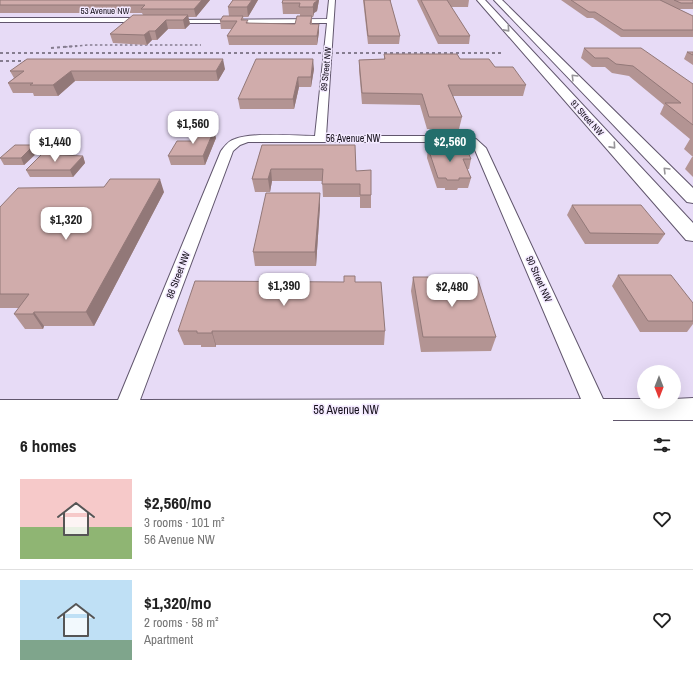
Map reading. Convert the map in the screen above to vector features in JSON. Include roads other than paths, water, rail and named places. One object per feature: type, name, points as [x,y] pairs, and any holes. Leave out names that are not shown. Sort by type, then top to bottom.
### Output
[{"type":"main road","name":"91 Street NW","points":[[481,0],[693,235]]},
{"type":"main road","name":"91 Street NW","points":[[492,0],[501,3],[693,198]]},
{"type":"main road","points":[[671,210],[693,227]]},
{"type":"street","name":"89 Street NW","points":[[320,138],[332,0]]},
{"type":"street","name":"53 Avenue NW","points":[[0,20],[150,20]]},
{"type":"street","points":[[166,20],[330,21]]},
{"type":"street","name":"56 Avenue NW","points":[[235,142],[248,139],[320,138],[456,138],[472,141]]},
{"type":"street","name":"90 Street NW","points":[[472,141],[480,148],[600,415]]},
{"type":"street","name":"88 Street NW","points":[[125,410],[227,151],[235,142]]},
{"type":"street","name":"58 Avenue NW","points":[[0,411],[125,410],[600,415],[693,409]]},
{"type":"railway","points":[[73,46],[201,45]]},
{"type":"railway","points":[[51,48],[73,46]]},
{"type":"railway","points":[[65,47],[73,46]]},
{"type":"railway","points":[[73,46],[77,46]]},
{"type":"railway","points":[[0,53],[504,53]]},
{"type":"railway","points":[[0,61],[35,61]]}]
